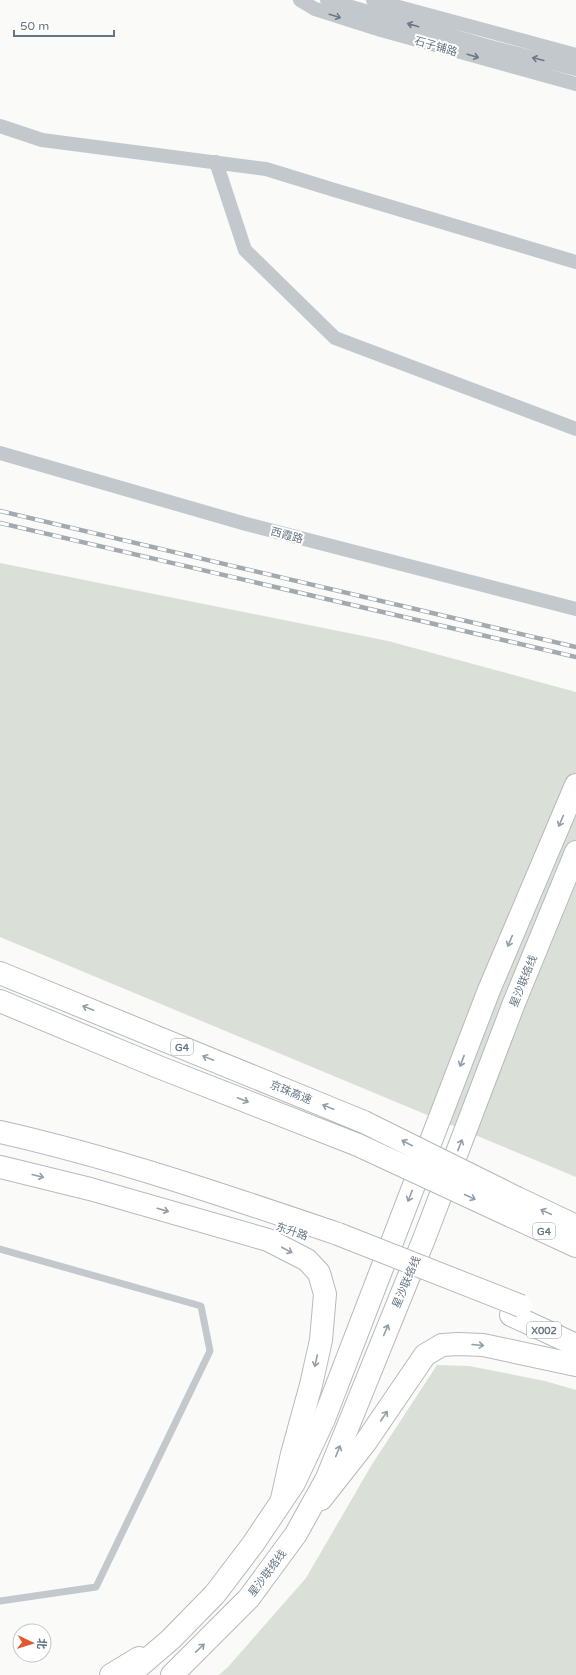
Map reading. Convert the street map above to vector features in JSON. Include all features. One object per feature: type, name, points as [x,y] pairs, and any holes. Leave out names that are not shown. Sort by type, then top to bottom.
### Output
[{"type":"main road","points":[[129,1675],[171,1639],[215,1594],[253,1544],[294,1483],[324,1419],[489,990],[576,785]]},
{"type":"main road","name":"星沙联络线","points":[[172,1675],[249,1598],[301,1525],[327,1478],[424,1239],[514,1003],[576,852]]},
{"type":"main road","name":"京珠高速","points":[[0,973],[364,1122],[514,1207],[576,1246]]},
{"type":"main road","name":"京珠高速","points":[[0,1001],[156,1066],[514,1207],[576,1226]]},
{"type":"main road","points":[[0,1010],[156,1066]]},
{"type":"main road","name":"东升路","points":[[0,1132],[48,1143],[204,1188],[335,1240],[576,1332]]},
{"type":"main road","name":"东升路","points":[[0,1141],[47,1151],[207,1202],[335,1240]]},
{"type":"main road","points":[[0,1167],[90,1189],[268,1240],[307,1260],[319,1273],[325,1294],[321,1340],[311,1385],[292,1454],[282,1501]]},
{"type":"main road","name":"东升路","points":[[516,1310],[576,1344]]},
{"type":"main road","points":[[301,1525],[366,1443],[425,1355],[442,1345],[483,1345],[576,1366]]},
{"type":"main road","points":[[111,1675],[171,1639]]},
{"type":"street","name":"石子铺路","points":[[300,0],[315,9],[381,30],[576,84]]},
{"type":"street","name":"石子铺路","points":[[327,0],[487,46],[576,69]]},
{"type":"street","points":[[373,0],[576,55]]},
{"type":"street","points":[[0,126],[42,140],[266,169],[331,190],[576,262]]},
{"type":"street","points":[[216,162],[245,250],[335,338],[576,429]]},
{"type":"street","name":"西霞路","points":[[0,453],[246,524],[576,609]]},
{"type":"lane","points":[[0,1249],[201,1306],[210,1351],[96,1587],[0,1601]]},
{"type":"shaded area","points":[[0,563],[388,641],[576,692],[576,1177],[0,937]]},
{"type":"shaded area","points":[[437,1365],[469,1366],[545,1381],[576,1390],[576,1675],[219,1675],[228,1667],[306,1578],[371,1466]]},
{"type":"railway","points":[[0,511],[576,647]]},
{"type":"railway","points":[[0,523],[576,657]]}]
